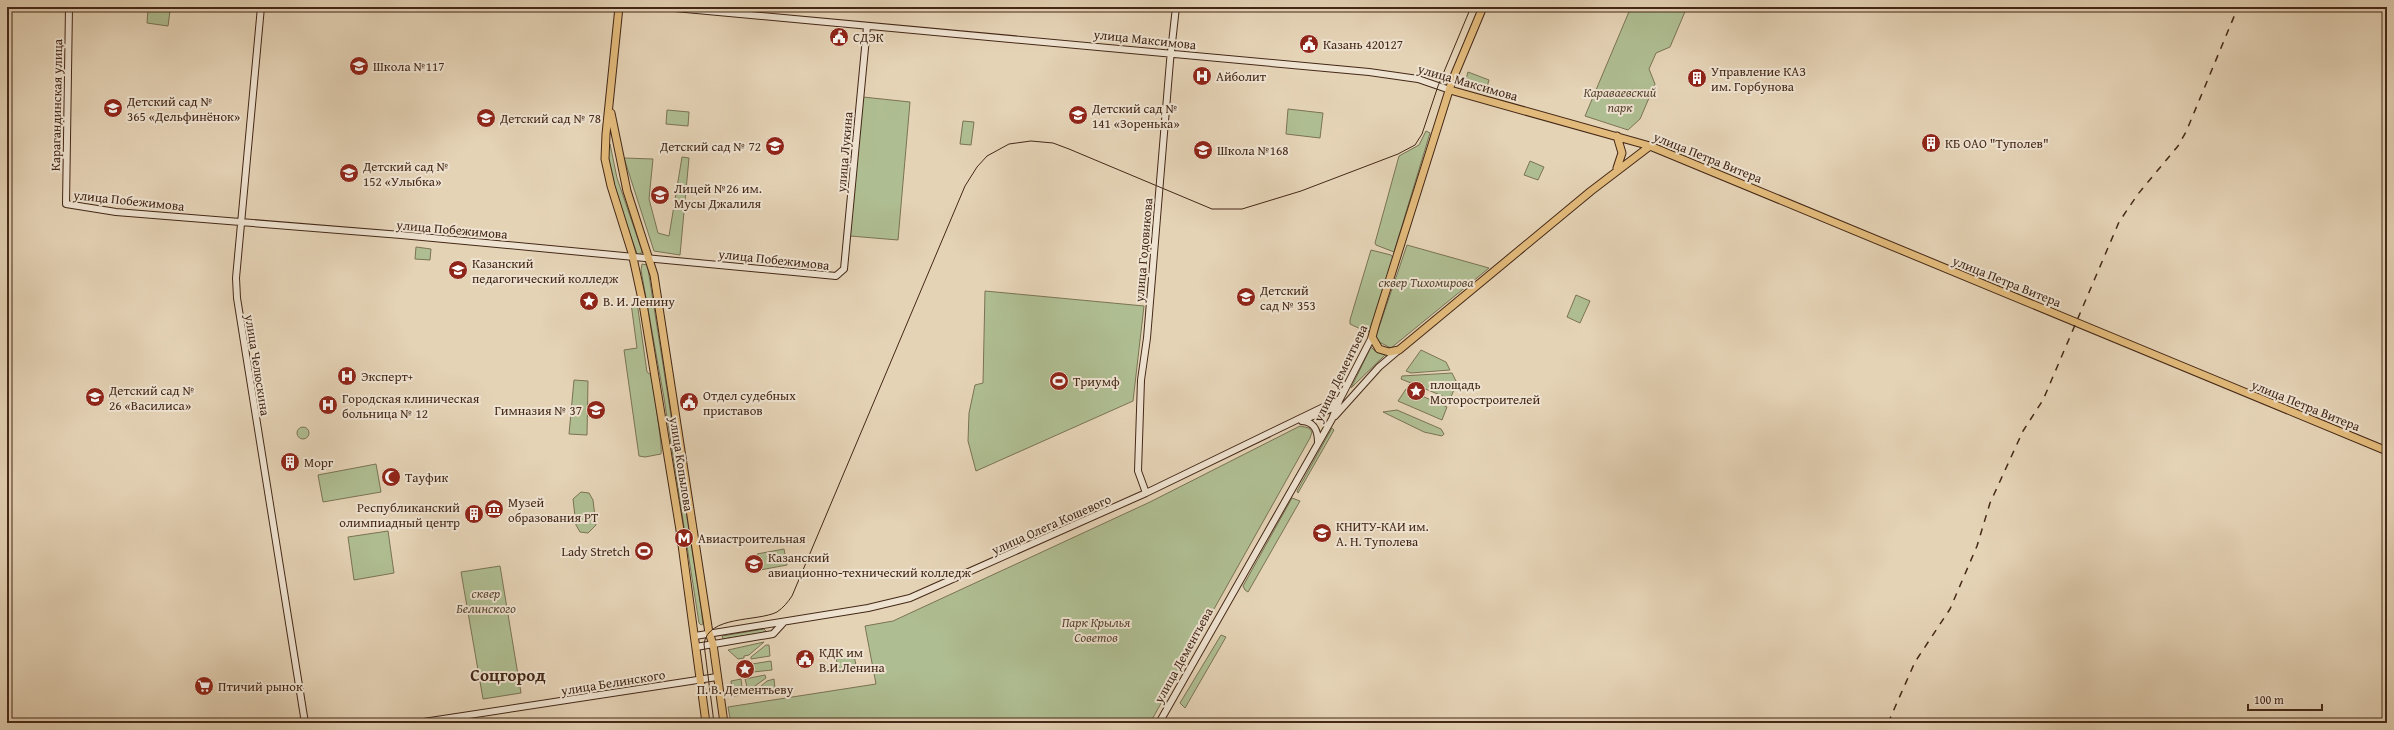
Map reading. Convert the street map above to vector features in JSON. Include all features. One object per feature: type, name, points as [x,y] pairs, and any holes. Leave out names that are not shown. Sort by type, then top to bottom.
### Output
[{"type":"main road","points":[[610,99],[618,7]]},
{"type":"main road","name":"улица Дементьева","points":[[1372,337],[1450,90],[1483,7]]},
{"type":"main road","name":"улица Максимова","points":[[1450,90],[1617,136]]},
{"type":"main road","name":"улица Копылова","points":[[610,99],[605,159],[633,258],[645,312],[695,636],[706,723]]},
{"type":"main road","name":"улица Копылова","points":[[610,99],[621,168],[650,260],[660,310],[684,478],[709,634],[713,644],[724,723]]},
{"type":"main road","points":[[1611,174],[1622,158],[1621,145],[1617,136]]},
{"type":"main road","name":"улица Петра Витера","points":[[1617,136],[1650,146],[2387,451]]},
{"type":"main road","points":[[1372,337],[1379,349],[1390,352],[1399,350],[1611,174],[1650,146]]},
{"type":"street","name":"Карагандинская улица","points":[[66,204],[69,7]]},
{"type":"street","name":"улица Челюскина","points":[[261,7],[236,278],[237,298],[305,723]]},
{"type":"street","name":"улица Максимова","points":[[664,7],[1171,53],[1405,76],[1450,90]]},
{"type":"street","name":"улица Годовикова","points":[[1146,493],[1138,471],[1140,404],[1176,7]]},
{"type":"street","name":"улица Лукина","points":[[836,276],[844,269],[867,26]]},
{"type":"street","name":"улица Побежимова","points":[[66,204],[116,212],[241,221],[650,260],[689,261],[836,276]]},
{"type":"street","name":"улица Дементьева","points":[[1159,723],[1331,421],[1336,407],[1372,337]]},
{"type":"street","points":[[1314,413],[1331,421],[1379,367],[1399,350]]},
{"type":"street","name":"улица Олега Кошевого","points":[[695,636],[868,608],[910,598],[1146,493],[1314,413],[1340,399]]},
{"type":"street","points":[[1340,399],[1344,405]]},
{"type":"street","name":"улица Олега Кошевого","points":[[1289,424],[1302,421],[1314,413],[1344,405]]},
{"type":"street","points":[[1302,421],[1310,422],[1315,427],[1318,443]]},
{"type":"street","points":[[696,647],[774,634],[784,622]]},
{"type":"street","name":"улица Белинского","points":[[417,723],[717,677]]},
{"type":"green space","name":"Караваевский парк","points":[[1631,7],[1687,7],[1670,47],[1656,53],[1649,69],[1655,84],[1640,119],[1628,130],[1585,116]]},
{"type":"green space","points":[[148,9],[170,11],[168,26],[147,23]]},
{"type":"green space","points":[[1468,72],[1489,80],[1487,87],[1466,79]]},
{"type":"green space","points":[[863,97],[910,102],[898,240],[850,236]]},
{"type":"green space","points":[[1288,109],[1323,113],[1320,138],[1286,134]]},
{"type":"green space","points":[[667,110],[689,112],[688,126],[666,124]]},
{"type":"green space","points":[[963,121],[974,122],[971,145],[960,144]]},
{"type":"green space","points":[[1426,131],[1430,133],[1394,252],[1376,245],[1375,243],[1399,156],[1419,145]]},
{"type":"green space","points":[[610,144],[617,178],[642,251],[640,255],[637,254],[623,215],[613,180],[608,152]]},
{"type":"green space","points":[[682,157],[689,158],[680,255],[654,251],[624,158],[653,159],[649,199],[658,233],[669,236]]},
{"type":"green space","points":[[1530,161],[1544,167],[1538,180],[1524,175]]},
{"type":"green space","name":"сквер Тихомирова","points":[[1407,245],[1489,268],[1391,348],[1377,341],[1376,336]]},
{"type":"green space","points":[[416,247],[431,249],[430,260],[415,259]]},
{"type":"green space","points":[[1371,250],[1391,255],[1393,258],[1370,331],[1367,332],[1350,324],[1350,320]]},
{"type":"green space","points":[[642,264],[647,265],[648,269],[701,607],[703,624],[701,625],[699,623],[664,398],[641,270]]},
{"type":"green space","name":"Триумф","points":[[985,291],[1144,306],[1133,401],[976,471],[968,441],[969,413],[975,385],[983,383]]},
{"type":"green space","points":[[1576,295],[1590,301],[1580,323],[1567,317]]},
{"type":"green space","points":[[637,302],[647,372],[651,375],[658,417],[661,450],[661,454],[645,457],[639,456],[624,350],[637,348],[631,303]]},
{"type":"green space","points":[[1371,347],[1375,351],[1386,354],[1351,388]]},
{"type":"green space","points":[[1421,350],[1446,362],[1450,370],[1411,373],[1406,371]]},
{"type":"green space","points":[[1452,373],[1457,383],[1450,399],[1401,379],[1402,376]]},
{"type":"green space","points":[[574,380],[588,381],[587,435],[569,434]]},
{"type":"green space","points":[[1406,389],[1447,407],[1442,420],[1398,401]]},
{"type":"green space","points":[[1397,410],[1441,429],[1444,434],[1442,436],[1424,432],[1383,412]]},
{"type":"green space","name":"Парк Крылья Советов","points":[[1300,426],[1309,428],[1312,432],[1310,438],[1150,723],[731,723],[728,707],[876,684],[865,626],[893,621],[1150,502]]},
{"type":"green space","points":[[301,427],[305,427],[309,433],[305,439],[301,439],[297,435],[297,431]]},
{"type":"green space","points":[[1332,428],[1334,430],[1298,493],[1297,491]]},
{"type":"green space","points":[[376,464],[381,492],[323,502],[318,475]]},
{"type":"green space","points":[[581,492],[589,493],[593,500],[596,525],[588,533],[580,532],[576,525],[573,499]]},
{"type":"green space","points":[[1292,498],[1300,501],[1248,592],[1243,586]]},
{"type":"green space","points":[[388,531],[394,573],[354,580],[348,537]]},
{"type":"green space","points":[[784,549],[787,565],[760,570],[757,554]]},
{"type":"green space","name":"сквер Белинского","points":[[500,566],[521,693],[483,699],[461,572]]},
{"type":"green space","points":[[764,629],[766,631],[761,633],[723,639],[722,636]]},
{"type":"green space","points":[[1221,635],[1226,637],[1185,708],[1180,703]]},
{"type":"green space","points":[[764,642],[749,655],[744,656],[744,658],[738,659],[728,650]]},
{"type":"green space","points":[[766,645],[769,645],[770,656],[751,659],[751,657]]},
{"type":"green space","points":[[854,655],[857,671],[839,671],[836,658]]},
{"type":"green space","points":[[771,661],[772,670],[753,672],[752,664]]},
{"type":"green space","points":[[765,675],[766,678],[748,691],[745,679]]},
{"type":"green space","points":[[741,679],[743,695],[733,696],[731,681]]},
{"type":"green space","points":[[774,679],[775,689],[753,693],[767,681]]},
{"type":"tram line","points":[[714,723],[704,644],[707,635],[714,628],[724,624],[777,612],[792,596],[965,186],[977,167],[987,156],[1009,144],[1031,141],[1053,143],[1212,209],[1242,209],[1301,191],[1398,154],[1415,145],[1422,134],[1438,86],[1471,7]]},
{"type":"railway","points":[[1888,723],[1915,662],[1950,609],[1977,546],[1990,503],[2023,431],[2043,400],[2119,222],[2138,194],[2178,146],[2186,132],[2238,7]]},
{"type":"place","name":"СДЭК","points":[[839,37]]},
{"type":"place","name":"Казань 420127","points":[[1309,44]]},
{"type":"place","name":"Школа №117","points":[[359,66]]},
{"type":"place","name":"Айболит","points":[[1202,76]]},
{"type":"place","name":"Управление КАЗ им. Горбунова","points":[[1697,78]]},
{"type":"place","name":"Детский сад № 365 «Дельфинёнок»","points":[[113,108]]},
{"type":"place","name":"Детский сад № 141 «Зоренька»","points":[[1078,115]]},
{"type":"place","name":"Детский сад № 78","points":[[486,118]]},
{"type":"place","name":"КБ ОАО \"Туполев\"","points":[[1931,143]]},
{"type":"place","name":"Детский сад № 72","points":[[775,146]]},
{"type":"place","name":"Школа №168","points":[[1203,150]]},
{"type":"place","name":"Детский сад № 152 «Улыбка»","points":[[349,173]]},
{"type":"place","name":"Лицей №26 им. Мусы Джалиля","points":[[660,195]]},
{"type":"place","name":"Казанский педагогический колледж","points":[[458,270]]},
{"type":"place","name":"Детский сад № 353","points":[[1246,297]]},
{"type":"place","name":"В. И. Ленину","points":[[589,301]]},
{"type":"place","name":"Эксперт+","points":[[347,376]]},
{"type":"place","name":"Триумф","points":[[1059,381]]},
{"type":"place","name":"площадь Моторостроителей","points":[[1416,391]]},
{"type":"place","name":"Детский сад № 26 «Василиса»","points":[[95,397]]},
{"type":"place","name":"Отдел судебных приставов","points":[[689,402]]},
{"type":"place","name":"Городская клиническая больница № 12","points":[[328,405]]},
{"type":"place","name":"Гимназия № 37","points":[[596,410]]},
{"type":"place","name":"Морг","points":[[290,462]]},
{"type":"place","name":"Тауфик","points":[[391,477]]},
{"type":"place","name":"Музей образования РТ","points":[[494,509]]},
{"type":"place","name":"Республиканский олимпиадный центр","points":[[474,514]]},
{"type":"place","name":"КНИТУ-КАИ им. А. Н. Туполева","points":[[1322,533]]},
{"type":"place","name":"Авиастроительная","points":[[684,538]]},
{"type":"place","name":"Lady Stretch","points":[[644,551]]},
{"type":"place","name":"Казанский авиационно-технический колледж","points":[[754,564]]},
{"type":"place","name":"КДК им В.И.Ленина","points":[[805,659]]},
{"type":"place","name":"П. В. Дементьеву","points":[[745,669]]},
{"type":"place","name":"Птичий рынок","points":[[204,686]]},
{"type":"district","name":"Соцгород","points":[[508,675]]}]
